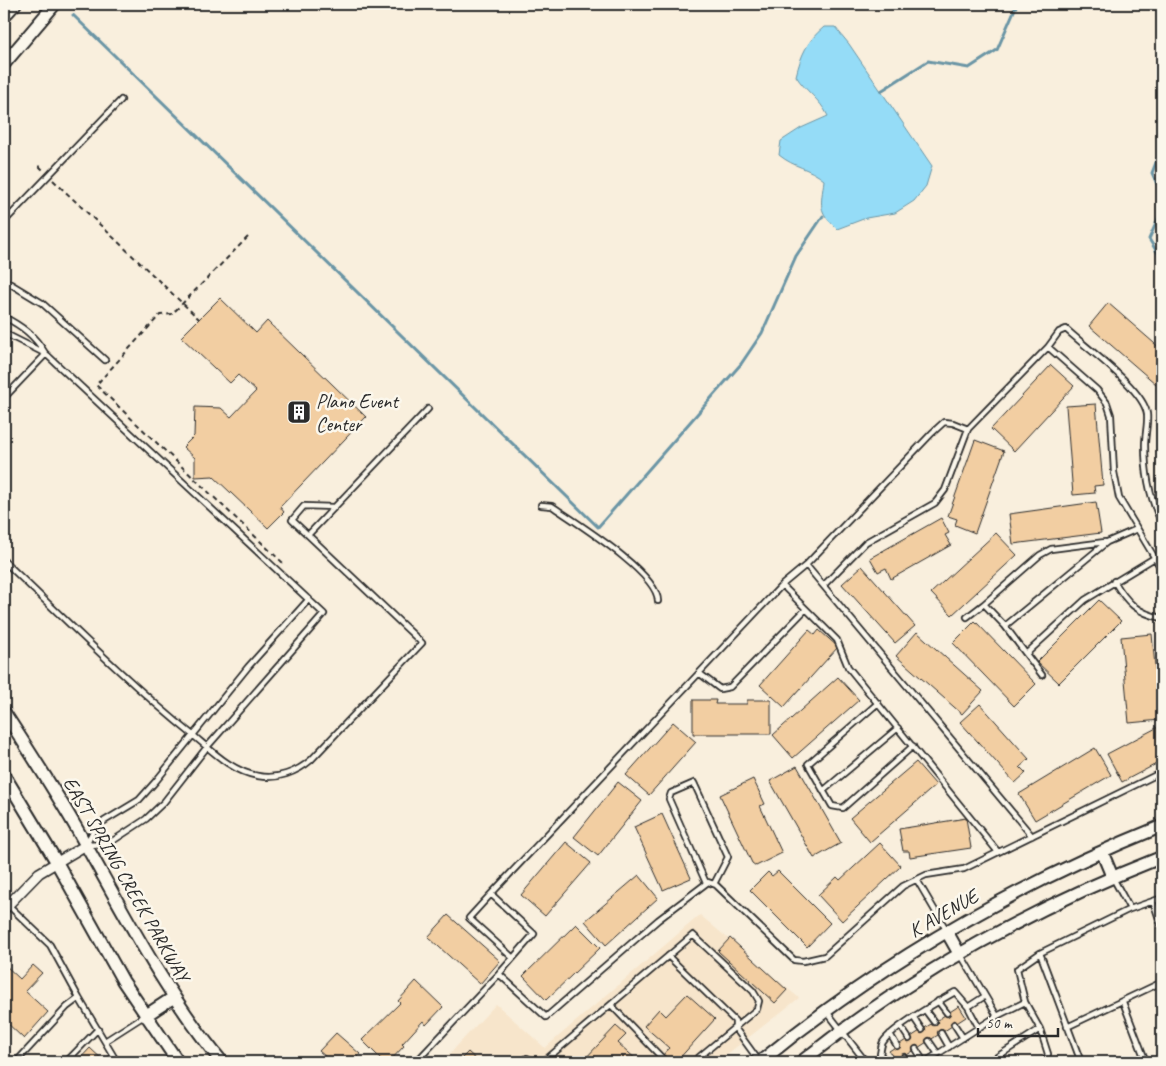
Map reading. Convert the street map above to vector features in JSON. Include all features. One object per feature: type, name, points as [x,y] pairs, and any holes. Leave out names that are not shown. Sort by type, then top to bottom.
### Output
[{"type":"main road","points":[[4,16],[15,4]]},
{"type":"main road","points":[[4,64],[55,4]]},
{"type":"main road","name":"EAST SPRING CREEK PARKWAY","points":[[4,712],[86,845],[188,1020],[222,1062]]},
{"type":"main road","points":[[4,775],[145,1016],[178,1062]]},
{"type":"main road","name":"K AVENUE","points":[[760,1062],[826,1011],[947,932],[990,907],[1102,852],[1162,826]]},
{"type":"main road","points":[[1102,852],[1112,876]]},
{"type":"main road","points":[[801,1062],[882,1004],[1003,930],[1112,876],[1162,857]]},
{"type":"main road","points":[[947,932],[960,955]]},
{"type":"main road","points":[[145,1016],[174,997]]},
{"type":"street","points":[[5,905],[39,873],[56,861],[86,845]]},
{"type":"lane","points":[[4,222],[121,100]]},
{"type":"lane","points":[[4,280],[56,315],[105,360]]},
{"type":"lane","points":[[4,317],[24,328],[38,340],[46,354],[324,614],[207,747],[164,802],[146,819],[108,844],[86,845]]},
{"type":"lane","points":[[824,585],[866,542],[936,503],[945,490],[968,429],[1048,347],[1060,332],[1066,329],[1130,385],[1147,413],[1145,447],[1150,495],[1162,523]]},
{"type":"lane","points":[[4,334],[46,354]]},
{"type":"lane","points":[[1048,347],[1097,390],[1107,403],[1111,415],[1114,472],[1119,498],[1156,557],[1162,570]]},
{"type":"lane","points":[[4,398],[46,354]]},
{"type":"lane","points":[[308,535],[428,408]]},
{"type":"lane","points":[[513,958],[469,918],[782,585],[806,565],[944,422],[953,423],[968,429]]},
{"type":"lane","points":[[541,505],[552,506],[626,559],[653,586],[658,595],[658,601]]},
{"type":"lane","points":[[4,561],[159,708],[207,747],[242,771],[259,777],[277,776],[295,771],[311,760],[422,643],[292,520],[304,506],[334,507]]},
{"type":"lane","points":[[1005,626],[1107,542],[1137,529]]},
{"type":"lane","points":[[967,618],[1040,554],[1051,549],[1107,542]]},
{"type":"lane","points":[[1026,654],[1085,600],[1156,557]]},
{"type":"lane","points":[[806,565],[1032,836]]},
{"type":"lane","points":[[1114,581],[1122,594],[1144,614],[1162,618]]},
{"type":"lane","points":[[782,585],[837,640],[848,667],[914,746],[998,852]]},
{"type":"lane","points":[[86,845],[96,826],[139,800],[248,667],[309,600]]},
{"type":"lane","points":[[984,604],[1005,626],[1042,675]]},
{"type":"lane","points":[[699,672],[720,689],[730,688],[806,609]]},
{"type":"lane","points":[[878,703],[808,764],[832,806],[843,808],[914,746]]},
{"type":"lane","points":[[823,792],[898,728]]},
{"type":"lane","points":[[499,974],[546,1017],[658,920],[706,883],[714,884],[794,960],[803,961],[825,956],[870,918],[895,890],[926,875],[964,869],[1162,772]]},
{"type":"lane","points":[[706,883],[669,799],[671,793],[694,783],[728,858],[714,884]]},
{"type":"lane","points":[[1112,876],[1130,909]]},
{"type":"lane","points":[[917,880],[947,932]]},
{"type":"lane","points":[[416,1062],[534,934],[491,894]]},
{"type":"lane","points":[[1044,1062],[1048,1054],[1040,1029],[1025,1002],[1017,969],[1040,953],[1130,909],[1162,898]]},
{"type":"lane","points":[[1153,901],[1162,928]]},
{"type":"lane","points":[[5,905],[50,945],[116,1062]]},
{"type":"lane","points":[[543,1062],[693,935],[753,991],[759,1002],[757,1009],[693,1062]]},
{"type":"lane","points":[[1040,953],[1081,1062]]},
{"type":"lane","points":[[960,955],[997,1016]]},
{"type":"lane","points":[[668,956],[726,1010],[735,1022],[735,1028],[760,1062]]},
{"type":"lane","points":[[1067,1027],[1162,982]]},
{"type":"lane","points":[[886,1062],[880,1054],[882,1043],[890,1034],[938,1001],[955,992],[968,1007],[979,1028]]},
{"type":"lane","points":[[968,1007],[985,996]]},
{"type":"lane","points":[[16,1062],[67,1007],[79,998]]},
{"type":"lane","points":[[938,1001],[947,1013]]},
{"type":"lane","points":[[916,1050],[924,1062],[997,1016],[1025,1002]]},
{"type":"lane","points":[[1123,1002],[1146,1062]]},
{"type":"lane","points":[[610,1005],[666,1062]]},
{"type":"lane","points":[[926,1010],[934,1022]]},
{"type":"lane","points":[[826,1011],[865,1062]]},
{"type":"lane","points":[[105,1041],[145,1016]]},
{"type":"lane","points":[[914,1018],[922,1030]]},
{"type":"lane","points":[[954,1024],[963,1038]]},
{"type":"lane","points":[[901,1027],[908,1038]]},
{"type":"lane","points":[[66,1062],[98,1029]]},
{"type":"lane","points":[[989,1062],[1040,1029]]},
{"type":"lane","points":[[941,1033],[949,1047]]},
{"type":"lane","points":[[890,1034],[897,1046]]},
{"type":"lane","points":[[929,1041],[938,1054]]},
{"type":"lane","points":[[904,1057],[907,1062]]},
{"type":"lane","points":[[524,1062],[527,1058],[534,1062]]},
{"type":"path","points":[[38,166],[199,318]]},
{"type":"path","points":[[248,237],[172,314],[160,315],[96,385],[283,563]]},
{"type":"shaded area","points":[[700,915],[799,998],[717,1062],[442,1062],[496,1004],[545,1048]]},
{"type":"water","points":[[824,27],[835,27],[849,44],[932,166],[926,186],[914,201],[895,213],[866,218],[837,229],[823,212],[824,180],[779,155],[781,141],[801,128],[828,116],[796,76],[806,49],[813,38]]},
{"type":"building","name":"Plano Event Center","points":[[220,298],[256,333],[267,321],[366,417],[280,507],[284,512],[268,528],[213,476],[195,477],[195,458],[183,447],[194,436],[195,407],[221,408],[231,417],[256,391],[238,375],[230,383],[181,337]]},
{"type":"building","points":[[1108,303],[1162,350],[1162,376],[1156,384],[1089,326]]},
{"type":"building","points":[[1051,365],[1074,386],[1014,451],[991,429]]},
{"type":"building","points":[[1157,388],[1162,388],[1162,470]]},
{"type":"building","points":[[1096,404],[1103,485],[1094,486],[1095,493],[1073,495],[1066,406]]},
{"type":"building","points":[[975,440],[1004,451],[975,533],[955,525],[957,519],[948,516]]},
{"type":"building","points":[[1096,502],[1101,533],[1013,544],[1009,514]]},
{"type":"building","points":[[941,518],[949,533],[945,535],[951,545],[891,579],[886,568],[878,572],[870,558]]},
{"type":"building","points":[[996,533],[1017,555],[952,615],[931,593]]},
{"type":"building","points":[[862,566],[915,626],[895,643],[842,584]]},
{"type":"building","points":[[1099,600],[1121,621],[1059,683],[1037,662]]},
{"type":"building","points":[[975,621],[1036,684],[1014,706],[953,643]]},
{"type":"building","points":[[809,630],[815,635],[819,630],[838,647],[784,707],[760,685]]},
{"type":"building","points":[[917,632],[983,691],[962,714],[896,656]]},
{"type":"building","points":[[1152,634],[1160,720],[1129,723],[1121,637]]},
{"type":"building","points":[[838,677],[859,700],[793,758],[773,735]]},
{"type":"building","points":[[693,700],[716,700],[715,704],[747,704],[747,700],[771,700],[771,734],[693,734]]},
{"type":"building","points":[[980,704],[1029,759],[1020,767],[1026,773],[1015,783],[960,722]]},
{"type":"building","points":[[673,722],[696,742],[649,795],[626,775]]},
{"type":"building","points":[[1162,725],[1162,761],[1122,782],[1107,754]]},
{"type":"building","points":[[1095,748],[1111,775],[1035,820],[1019,794]]},
{"type":"building","points":[[916,762],[936,785],[870,842],[850,818]]},
{"type":"building","points":[[797,766],[841,843],[814,858],[770,781]]},
{"type":"building","points":[[753,779],[765,804],[760,806],[782,853],[756,866],[752,863],[720,795]]},
{"type":"building","points":[[618,782],[642,801],[598,856],[574,837]]},
{"type":"building","points":[[662,814],[691,878],[663,890],[634,827]]},
{"type":"building","points":[[966,818],[971,848],[910,857],[909,851],[903,851],[899,829]]},
{"type":"building","points":[[566,842],[591,863],[545,916],[521,895]]},
{"type":"building","points":[[880,843],[901,866],[842,921],[818,895],[837,877],[840,880]]},
{"type":"building","points":[[778,871],[830,923],[807,947],[750,890],[768,872],[772,876]]},
{"type":"building","points":[[639,875],[658,898],[606,945],[585,921]]},
{"type":"building","points":[[448,915],[500,961],[480,984],[428,937]]},
{"type":"building","points":[[576,924],[600,948],[546,1000],[523,976]]},
{"type":"building","points":[[730,938],[787,990],[775,1003],[718,951]]},
{"type":"building","points":[[4,964],[20,979],[33,965],[42,973],[25,991],[48,1012],[24,1039],[4,1020]]},
{"type":"building","points":[[416,981],[443,1007],[426,1025],[423,1021],[389,1062],[384,1062],[362,1040],[400,1003],[398,1001]]},
{"type":"building","points":[[687,994],[715,1019],[676,1062],[671,1062],[663,1055],[669,1048],[644,1026],[659,1009],[666,1016]]},
{"type":"building","points":[[959,1006],[966,1017],[896,1062],[889,1051]]},
{"type":"building","points":[[616,1026],[626,1035],[618,1043],[639,1062],[582,1062]]},
{"type":"building","points":[[336,1033],[360,1054],[355,1059],[358,1062],[321,1062],[326,1057],[319,1051]]},
{"type":"building","points":[[90,1048],[105,1062],[77,1062]]},
{"type":"building","points":[[468,1052],[479,1062],[458,1062]]},
{"type":"waterway","points":[[881,91],[928,61],[969,68],[997,50],[1017,4]]},
{"type":"waterway","points":[[73,15],[598,527],[741,364],[762,333],[796,256],[823,216]]},
{"type":"waterway","points":[[1162,147],[1152,173],[1162,195]]},
{"type":"waterway","points":[[1162,210],[1149,239],[1162,260]]},
{"type":"place","name":"Plano Event Center","points":[[299,412]]}]
